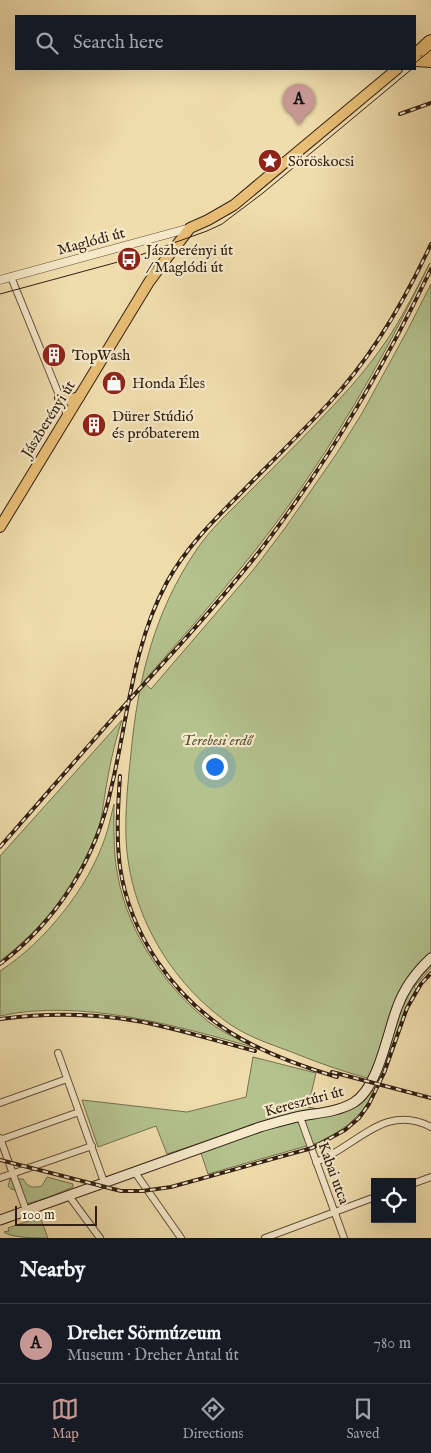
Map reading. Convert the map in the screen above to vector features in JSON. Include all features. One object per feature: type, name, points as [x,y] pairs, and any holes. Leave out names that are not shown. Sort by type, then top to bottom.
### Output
[{"type":"main road","points":[[416,53],[431,40]]},
{"type":"main road","points":[[431,40],[426,52],[426,56],[431,61]]},
{"type":"main road","points":[[416,61],[431,61]]},
{"type":"main road","points":[[190,228],[234,205],[396,70]]},
{"type":"main road","name":"Jászberényi út","points":[[0,526],[149,282],[190,228]]},
{"type":"main road","points":[[60,398],[70,400],[79,397]]},
{"type":"main road","name":"Keresztúri út","points":[[0,1220],[260,1127],[345,1107],[357,1100],[366,1091],[373,1078],[397,1007],[403,995],[416,974],[431,958]]},
{"type":"street","name":"Maglódi út","points":[[0,280],[190,228]]},
{"type":"street","points":[[10,277],[68,417]]},
{"type":"street","points":[[58,1053],[104,1182]]},
{"type":"street","points":[[0,1103],[67,1079]]},
{"type":"street","points":[[26,1210],[0,1139],[79,1112]]},
{"type":"street","name":"Kabai utca","points":[[300,1117],[344,1238]]},
{"type":"street","points":[[316,1162],[337,1152],[374,1127],[391,1120],[408,1118],[431,1127]]},
{"type":"street","points":[[0,1178],[92,1146]]},
{"type":"street","points":[[134,1171],[181,1238]]},
{"type":"street","points":[[416,1183],[431,1177]]},
{"type":"street","points":[[69,1196],[100,1238]]},
{"type":"street","points":[[265,1238],[371,1198]]},
{"type":"green space","name":"Terebesi erdő","points":[[430,263],[392,338],[350,412],[304,484],[241,568],[143,682],[151,689],[254,569],[285,528],[361,415],[431,284],[431,968],[414,987],[416,989],[410,1000],[380,1081],[323,1064],[245,1033],[209,1008],[189,988],[157,944],[144,919],[135,893],[129,866],[126,838],[127,796],[134,726],[144,673],[159,622],[182,573],[197,549],[213,529],[321,419],[367,367],[397,324]]},
{"type":"green space","points":[[122,720],[112,757],[99,828],[83,866],[60,902],[31,934],[0,961],[0,856]]},
{"type":"green space","points":[[114,804],[116,868],[123,898],[140,938],[151,957],[177,992],[209,1022],[256,1048],[162,1023],[96,1012],[31,1011],[0,1016],[0,971],[17,959],[49,929],[76,894],[88,876],[97,857],[106,834]]},
{"type":"green space","points":[[253,1057],[316,1073],[308,1107],[324,1110],[347,1104],[364,1087],[375,1092],[363,1110],[348,1125],[324,1141],[208,1174],[198,1144],[167,1154],[156,1126],[98,1147],[82,1100],[187,1112],[246,1097]]},
{"type":"green space","points":[[47,1177],[73,1184],[73,1187],[50,1197],[26,1204],[20,1191],[11,1189],[8,1186],[10,1179],[23,1179],[31,1187],[42,1186]]},
{"type":"green space","points":[[40,1217],[48,1238],[18,1237],[4,1232],[9,1231],[8,1228]]},
{"type":"tram line","points":[[416,62],[431,50]]},
{"type":"tram line","points":[[0,294],[129,259],[222,224],[263,193],[411,70]]},
{"type":"railway","points":[[400,114],[431,103]]},
{"type":"railway","points":[[0,964],[21,947],[56,908],[71,887],[95,840],[111,789],[138,657],[155,606],[174,570],[209,526],[345,385],[386,328],[410,287],[431,244]]},
{"type":"railway","points":[[0,847],[209,612],[284,519],[330,451],[373,380],[431,269]]},
{"type":"railway","points":[[120,776],[118,810],[120,867],[125,892],[133,916],[157,961],[189,1000],[228,1031],[254,1046],[281,1058],[337,1077]]},
{"type":"railway","points":[[0,1160],[121,1191],[142,1191],[171,1187],[312,1148],[345,1130],[359,1118],[369,1104],[384,1073],[407,1008],[421,984],[431,973]]},
{"type":"railway","points":[[0,1019],[68,1015],[120,1018],[166,1027],[255,1051]]},
{"type":"railway","points":[[332,1072],[431,1098]]},
{"type":"place","name":"Dreher Sörmúzeum","points":[[299,125]]},
{"type":"place","name":"Söröskocsi","points":[[270,161]]},
{"type":"place","name":"Jászberényi út / Maglódi út","points":[[129,259]]},
{"type":"place","name":"TopWash","points":[[54,355]]},
{"type":"place","name":"Honda Éles","points":[[114,383]]},
{"type":"place","name":"Dürer Stúdió és próbaterem","points":[[94,425]]}]
